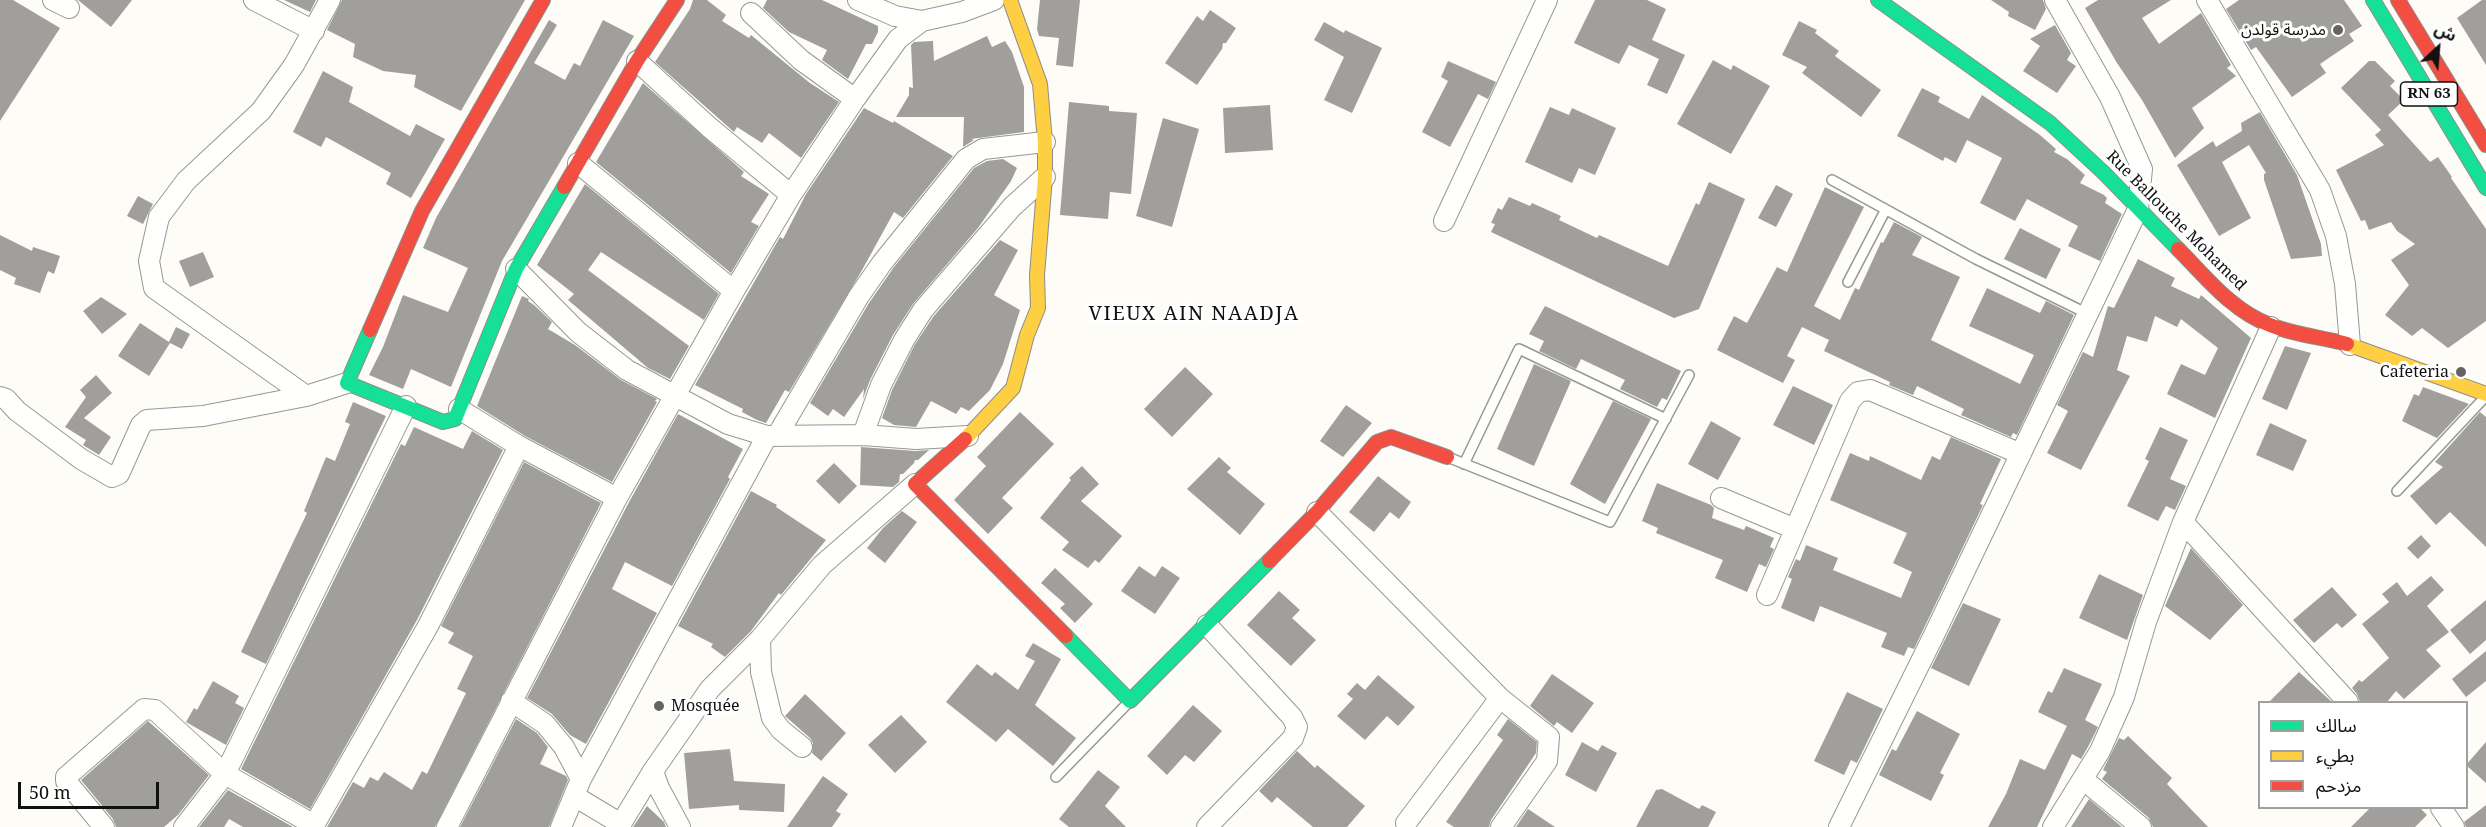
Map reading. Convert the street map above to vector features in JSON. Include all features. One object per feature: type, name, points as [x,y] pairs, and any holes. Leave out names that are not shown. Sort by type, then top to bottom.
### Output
[{"type":"street","points":[[254,0],[314,31]]},
{"type":"street","points":[[306,396],[154,288],[149,261],[159,217],[186,181],[261,111],[294,65],[330,0]]},
{"type":"street","points":[[347,383],[422,211],[543,0]]},
{"type":"street","points":[[0,397],[6,399],[16,411],[81,459],[112,477],[119,474],[141,425],[147,420],[203,416],[306,396],[347,383],[443,422],[450,422],[455,418],[459,409],[516,268],[637,61],[677,0]]},
{"type":"street","points":[[858,0],[895,16],[922,21],[962,12],[994,0]]},
{"type":"street","points":[[511,701],[545,724],[564,747],[578,788],[620,826],[710,689],[760,639],[822,565],[968,436],[1013,388],[1027,335],[1038,308],[1037,275],[1045,177],[1045,142],[1040,84],[1010,0]]},
{"type":"street","points":[[1444,221],[1547,0]]},
{"type":"street","name":"Rue Ballouche Mohamed","points":[[1878,0],[2050,123],[2103,170],[2138,209],[2244,312],[2271,327],[2350,345],[2486,395]]},
{"type":"street","points":[[1839,827],[2138,209],[2142,169],[2110,97],[2055,0]]},
{"type":"street","points":[[2207,0],[2320,190],[2336,236],[2345,284],[2350,345]]},
{"type":"street","name":"RN 63","points":[[2373,0],[2486,188]]},
{"type":"street","name":"RN 63","points":[[2398,0],[2486,145]]},
{"type":"street","points":[[751,13],[801,60],[855,99]]},
{"type":"street","points":[[447,827],[617,498],[734,291],[791,195],[855,99],[898,39],[922,21]]},
{"type":"street","points":[[637,61],[709,127],[791,195]]},
{"type":"street","points":[[561,827],[578,788],[772,435],[882,263],[966,159],[983,149],[1045,142]]},
{"type":"street","points":[[578,163],[734,291]]},
{"type":"street","points":[[863,435],[881,385],[904,340],[923,310],[1012,207],[1045,177]]},
{"type":"street","points":[[516,268],[578,332],[627,370],[728,424],[772,435],[863,435],[916,439],[968,436]]},
{"type":"street","points":[[2054,827],[2100,751],[2124,697],[2146,622],[2183,522],[2271,327]]},
{"type":"street","points":[[1767,595],[1850,401],[1858,392],[1870,390],[2021,454]]},
{"type":"street","points":[[184,827],[225,774],[406,406]]},
{"type":"street","points":[[459,409],[519,446],[617,498]]},
{"type":"street","points":[[915,484],[1130,701],[1317,512],[1377,442],[1391,438],[1448,457]]},
{"type":"street","points":[[104,827],[66,781],[66,777],[144,709],[154,710],[225,774],[314,826],[428,626],[519,446]]},
{"type":"street","points":[[1721,498],[1795,529]]},
{"type":"street","points":[[1317,512],[1500,698],[1549,737],[1546,760],[1501,827]]},
{"type":"street","points":[[2183,522],[2347,701]]},
{"type":"street","points":[[1207,625],[1292,717],[1297,727],[1293,738],[1207,827]]},
{"type":"street","points":[[760,639],[760,672],[772,718],[781,730],[802,747]]},
{"type":"street","points":[[1406,823],[1500,698]]},
{"type":"street","points":[[654,771],[659,788],[680,827]]},
{"type":"street","points":[[2084,780],[2141,827]]},
{"type":"street","points":[[2441,809],[2454,827]]},
{"type":"lane","points":[[1832,180],[1976,259],[2089,314]]},
{"type":"lane","points":[[1848,282],[1886,211]]},
{"type":"lane","points":[[1464,464],[1519,349],[1666,419]]},
{"type":"lane","points":[[1448,457],[1610,522],[1689,375]]},
{"type":"lane","points":[[2397,491],[2486,395]]},
{"type":"lane","points":[[1056,777],[1130,701]]},
{"type":"building","points":[[0,0],[13,0],[60,28],[0,121]]},
{"type":"building","points":[[78,0],[132,0],[111,27]]},
{"type":"building","points":[[284,0],[316,0],[310,12]]},
{"type":"building","points":[[342,0],[525,0],[461,111],[414,87],[416,75],[383,71],[353,57],[355,44],[327,30]]},
{"type":"building","points":[[693,0],[707,0],[726,15],[722,21],[749,38],[751,35],[810,83],[839,102],[801,158],[769,133],[762,143],[737,127],[734,132],[655,62],[690,9]]},
{"type":"building","points":[[767,0],[822,0],[878,26],[878,32],[872,44],[866,44],[848,79],[822,60],[827,50],[789,32],[763,8]]},
{"type":"building","points":[[1040,0],[1080,0],[1073,67],[1056,65],[1059,38],[1039,36],[1037,29]]},
{"type":"building","points":[[1595,0],[1647,0],[1666,9],[1652,40],[1685,55],[1667,94],[1647,85],[1659,59],[1629,45],[1619,64],[1574,43]]},
{"type":"building","points":[[1991,0],[2043,0],[2046,9],[2035,30],[2008,16],[2009,12]]},
{"type":"building","points":[[2098,0],[2171,0],[2142,18],[2159,44],[2201,13],[2231,65],[2227,68],[2236,76],[2192,108],[2204,128],[2175,158],[2085,8]]},
{"type":"building","points":[[2239,0],[2344,0],[2362,26],[2349,34],[2354,41],[2320,64],[2326,73],[2292,97],[2256,47],[2251,50],[2226,9]]},
{"type":"building","points":[[2482,0],[2486,0],[2486,65],[2457,18]]},
{"type":"building","points":[[1210,10],[1236,28],[1226,43],[1223,43],[1222,49],[1197,85],[1165,63],[1197,16],[1203,21]]},
{"type":"building","points":[[549,20],[557,25],[534,63],[565,80],[574,63],[580,66],[603,20],[634,36],[502,261],[451,387],[411,369],[403,389],[369,375],[383,347],[403,295],[448,312],[468,268],[423,248],[436,218]]},
{"type":"building","points":[[1799,21],[1817,30],[1815,33],[1839,51],[1835,56],[1881,90],[1861,117],[1802,73],[1807,67],[1782,55]]},
{"type":"building","points":[[1324,22],[1344,33],[1345,30],[1382,48],[1352,113],[1324,100],[1344,57],[1314,40]]},
{"type":"building","points":[[2055,25],[2071,53],[2067,60],[2076,66],[2057,93],[2023,71],[2040,46],[2030,39]]},
{"type":"building","points":[[987,36],[992,47],[1005,41],[1012,52],[1024,87],[1024,132],[971,139],[974,140],[963,147],[964,117],[896,117],[909,95],[909,87],[913,88],[911,45],[914,42],[933,41],[934,61]]},
{"type":"building","points":[[1713,60],[1731,70],[1733,65],[1770,86],[1731,154],[1677,124]]},
{"type":"building","points":[[1448,61],[1496,82],[1488,99],[1478,94],[1450,147],[1422,132],[1448,81],[1441,77]]},
{"type":"building","points":[[2369,61],[2375,61],[2395,81],[2390,86],[2404,100],[2388,115],[2430,162],[2438,157],[2486,229],[2486,321],[2448,348],[2422,328],[2412,336],[2385,315],[2409,285],[2391,260],[2415,244],[2397,231],[2391,222],[2369,230],[2365,220],[2361,221],[2336,170],[2384,145],[2375,135],[2381,130],[2341,88]]},
{"type":"building","points":[[323,71],[353,87],[349,102],[410,136],[416,124],[445,139],[411,198],[386,184],[391,173],[326,137],[321,147],[293,132]]},
{"type":"building","points":[[643,83],[744,172],[741,176],[769,194],[751,222],[759,226],[731,273],[596,162]]},
{"type":"building","points":[[1922,88],[1940,97],[1938,102],[1969,119],[1982,95],[2040,135],[2056,149],[2054,152],[2067,159],[2085,175],[2080,183],[2104,195],[2107,198],[2105,203],[2122,214],[2100,261],[2068,246],[2078,226],[2027,199],[2015,221],[1980,203],[2002,158],[1967,140],[1956,163],[1945,157],[1943,161],[1897,136]]},
{"type":"building","points":[[1069,102],[1109,106],[1109,111],[1137,113],[1131,194],[1110,192],[1108,219],[1060,215]]},
{"type":"building","points":[[1270,105],[1273,150],[1225,153],[1223,108]]},
{"type":"building","points":[[1550,107],[1569,115],[1572,108],[1616,128],[1595,175],[1579,168],[1572,183],[1525,162]]},
{"type":"building","points":[[864,108],[893,123],[894,121],[953,156],[903,218],[894,212],[789,392],[785,390],[766,423],[695,385],[780,237],[783,239],[806,194]]},
{"type":"building","points":[[2260,112],[2297,175],[2321,244],[2322,256],[2291,259],[2264,180],[2266,173],[2249,145],[2222,162],[2251,218],[2219,236],[2177,165],[2213,141],[2216,147],[2242,131],[2241,123]]},
{"type":"building","points":[[1163,118],[1199,129],[1172,227],[1136,216]]},
{"type":"building","points":[[1003,159],[1017,168],[1011,181],[978,228],[913,304],[893,335],[863,399],[864,389],[844,417],[833,409],[828,416],[810,403],[869,303],[894,267],[974,168],[987,161]]},
{"type":"building","points":[[1709,182],[1745,199],[1699,309],[1674,318],[1491,232],[1495,224],[1491,223],[1498,208],[1502,210],[1509,197],[1530,206],[1532,203],[1561,216],[1559,220],[1597,238],[1599,235],[1668,266],[1696,203],[1699,205]]},
{"type":"building","points":[[585,184],[719,294],[704,320],[601,252],[588,270],[689,346],[670,379],[648,368],[568,300],[574,294],[537,265]]},
{"type":"building","points":[[1776,185],[1793,194],[1776,227],[1758,218]]},
{"type":"building","points":[[1825,187],[1864,207],[1814,306],[1840,320],[1855,288],[1859,290],[1881,242],[1883,243],[1894,222],[1922,237],[1912,255],[1960,277],[1931,340],[2020,384],[2034,355],[1969,326],[1987,288],[2040,313],[2046,301],[2074,315],[2017,435],[2013,433],[2011,437],[1961,415],[1964,409],[1917,386],[1913,395],[1889,385],[1890,382],[1824,351],[1829,340],[1802,327],[1787,356],[1795,360],[1783,383],[1717,350],[1734,316],[1747,323],[1777,267],[1787,272]]},
{"type":"building","points":[[138,196],[153,204],[143,224],[127,216]]},
{"type":"building","points":[[2020,228],[2061,249],[2046,279],[2004,259]]},
{"type":"building","points":[[0,235],[32,251],[33,247],[60,256],[54,274],[48,271],[40,293],[14,284],[16,278],[0,270]]},
{"type":"building","points":[[1000,240],[1018,250],[994,295],[1020,310],[1003,364],[990,390],[969,411],[961,407],[956,414],[931,401],[916,427],[894,425],[882,418],[892,390],[914,346],[933,317]]},
{"type":"building","points":[[203,252],[214,277],[190,287],[179,261]]},
{"type":"building","points":[[2138,259],[2175,278],[2171,286],[2199,299],[2201,295],[2251,338],[2215,418],[2167,394],[2181,364],[2205,375],[2218,348],[2181,319],[2177,327],[2155,316],[2147,342],[2127,336],[2117,370],[2130,376],[2081,470],[2047,453],[2068,411],[2057,405],[2083,352],[2093,357],[2108,306],[2114,308]]},
{"type":"building","points":[[522,296],[529,299],[528,301],[552,322],[548,329],[575,345],[621,380],[657,399],[612,482],[525,436],[477,406]]},
{"type":"building","points":[[101,297],[127,314],[102,334],[83,311]]},
{"type":"building","points":[[1545,306],[1681,371],[1667,400],[1662,398],[1657,407],[1620,389],[1625,380],[1581,359],[1576,369],[1539,351],[1544,341],[1529,334]]},
{"type":"building","points":[[140,323],[169,342],[176,327],[190,334],[182,349],[170,343],[149,376],[118,356]]},
{"type":"building","points":[[2285,346],[2311,353],[2287,410],[2262,399]]},
{"type":"building","points":[[1534,364],[1571,381],[1534,466],[1497,449]]},
{"type":"building","points":[[1185,367],[1213,394],[1172,437],[1144,409]]},
{"type":"building","points":[[96,375],[112,393],[84,418],[111,437],[99,455],[83,445],[86,440],[65,427],[86,397],[80,390]]},
{"type":"building","points":[[1793,386],[1833,405],[1814,445],[1773,425]]},
{"type":"building","points":[[2423,387],[2469,404],[2437,438],[2402,421],[2414,394],[2419,396]]},
{"type":"building","points":[[1613,401],[1651,419],[1605,504],[1570,484]]},
{"type":"building","points":[[353,402],[386,416],[266,664],[241,652],[307,513],[304,511],[326,457],[335,461],[350,424],[345,422]]},
{"type":"building","points":[[1346,405],[1372,423],[1343,457],[1320,441]]},
{"type":"building","points":[[1020,412],[1054,444],[1002,498],[1013,508],[988,534],[954,500],[986,466],[977,457]]},
{"type":"building","points":[[2480,412],[2486,417],[2486,547],[2450,512],[2436,525],[2410,496],[2443,467],[2435,462]]},
{"type":"building","points":[[678,414],[743,449],[728,477],[730,479],[672,586],[625,562],[612,589],[657,613],[586,744],[570,735],[552,714],[527,698],[628,504]]},
{"type":"building","points":[[1711,421],[1741,438],[1718,480],[1688,464]]},
{"type":"building","points":[[2270,423],[2307,440],[2293,471],[2256,455]]},
{"type":"building","points":[[414,427],[463,449],[472,431],[503,450],[417,620],[310,809],[241,769],[401,444],[405,446]]},
{"type":"building","points":[[2160,427],[2188,440],[2170,479],[2186,486],[2175,510],[2166,506],[2158,521],[2127,506],[2149,461],[2145,459]]},
{"type":"building","points":[[1951,437],[2001,459],[1980,504],[1983,505],[1914,649],[1908,647],[1904,656],[1881,647],[1887,633],[1820,606],[1814,622],[1781,608],[1792,579],[1788,577],[1796,559],[1800,561],[1806,545],[1838,558],[1833,570],[1901,598],[1912,572],[1893,563],[1907,533],[1830,500],[1850,453],[1869,461],[1870,456],[1921,480],[1932,456],[1940,460]]},
{"type":"building","points":[[861,447],[929,450],[915,460],[903,474],[900,474],[899,482],[893,487],[860,485]]},
{"type":"building","points":[[1219,457],[1231,468],[1227,472],[1265,504],[1240,535],[1187,489]]},
{"type":"building","points":[[524,462],[601,503],[435,827],[327,827],[353,782],[364,788],[370,777],[378,781],[384,772],[412,790],[422,771],[427,774],[466,693],[457,689],[473,656],[448,643],[454,633],[441,626]]},
{"type":"building","points":[[834,463],[857,486],[839,504],[816,481]]},
{"type":"building","points":[[1082,466],[1099,484],[1081,501],[1122,536],[1099,563],[1095,560],[1088,568],[1062,550],[1069,542],[1040,518],[1071,480],[1069,478]]},
{"type":"building","points":[[1378,476],[1411,502],[1399,519],[1390,512],[1374,532],[1349,512]]},
{"type":"building","points":[[1657,483],[1711,505],[1714,508],[1712,518],[1744,530],[1746,526],[1774,538],[1770,547],[1774,549],[1766,567],[1759,564],[1747,592],[1715,578],[1723,560],[1656,533],[1658,528],[1642,521]]},
{"type":"building","points":[[751,491],[777,505],[776,507],[826,540],[781,595],[779,593],[751,631],[725,657],[711,647],[713,644],[678,626]]},
{"type":"building","points":[[902,511],[917,522],[885,563],[867,548],[883,528]]},
{"type":"building","points":[[2421,535],[2431,546],[2418,559],[2407,548]]},
{"type":"building","points":[[2191,548],[2243,605],[2210,640],[2165,606]]},
{"type":"building","points":[[1139,566],[1155,577],[1162,566],[1180,578],[1155,614],[1121,591]]},
{"type":"building","points":[[1055,568],[1093,604],[1075,623],[1060,608],[1065,604],[1041,583]]},
{"type":"building","points":[[2099,574],[2143,595],[2127,640],[2079,618]]},
{"type":"building","points":[[2431,576],[2444,590],[2427,606],[2449,632],[2426,650],[2441,666],[2404,699],[2396,691],[2388,701],[2360,701],[2352,688],[2359,680],[2362,682],[2389,658],[2362,624],[2389,602],[2382,594],[2397,582],[2407,596]]},
{"type":"building","points":[[2332,587],[2357,615],[2342,628],[2337,623],[2314,643],[2293,620]]},
{"type":"building","points":[[1279,591],[1300,610],[1292,618],[1316,640],[1291,666],[1247,625]]},
{"type":"building","points":[[2486,600],[2486,640],[2470,654],[2450,630]]},
{"type":"building","points":[[1963,603],[2001,619],[1969,686],[1931,668]]},
{"type":"building","points":[[1033,643],[1061,659],[1035,705],[1076,738],[1053,766],[1008,729],[996,742],[946,702],[977,664],[992,676],[995,672],[1018,690],[1035,661],[1025,656]]},
{"type":"building","points":[[2486,651],[2486,681],[2466,697],[2452,679]]},
{"type":"building","points":[[2064,668],[2102,684],[2085,720],[2098,727],[2081,759],[2072,754],[2037,827],[1988,827],[2006,794],[2020,759],[2045,770],[2067,726],[2038,712],[2048,691],[2052,693]]},
{"type":"building","points":[[2299,672],[2331,701],[2270,701]]},
{"type":"building","points":[[1552,674],[1594,703],[1572,733],[1557,722],[1554,726],[1530,706]]},
{"type":"building","points":[[1378,675],[1415,707],[1398,726],[1387,716],[1365,740],[1337,716],[1353,699],[1347,694],[1357,683],[1365,690]]},
{"type":"building","points":[[213,681],[239,696],[235,703],[244,708],[226,745],[186,722],[194,708],[197,710]]},
{"type":"building","points":[[1847,692],[1883,709],[1857,763],[1851,760],[1844,775],[1814,761]]},
{"type":"building","points":[[805,694],[846,733],[821,761],[812,753],[813,743],[810,738],[785,716]]},
{"type":"building","points":[[1193,705],[1222,731],[1194,762],[1185,755],[1167,775],[1147,756]]},
{"type":"building","points":[[1917,711],[1960,734],[1940,773],[1944,775],[1931,801],[1879,775],[1892,749],[1896,751]]},
{"type":"building","points":[[901,715],[927,742],[895,773],[868,745]]},
{"type":"building","points":[[516,719],[537,733],[548,747],[540,764],[566,776],[568,780],[549,827],[460,827]]},
{"type":"building","points":[[1508,719],[1537,742],[1536,753],[1491,820],[1489,827],[1454,827],[1446,822],[1503,740],[1497,735]]},
{"type":"building","points":[[148,721],[209,775],[178,815],[164,827],[116,827],[113,819],[81,780]]},
{"type":"building","points":[[2128,736],[2172,778],[2167,784],[2208,827],[2153,827],[2149,818],[2102,779],[2107,772],[2103,770],[2119,738],[2124,740]]},
{"type":"building","points":[[1582,742],[1598,751],[1602,745],[1617,753],[1596,792],[1565,775]]},
{"type":"building","points":[[2486,742],[2486,783],[2468,767],[2468,763]]},
{"type":"building","points":[[730,749],[734,781],[785,784],[784,812],[739,810],[739,805],[689,809],[684,753]]},
{"type":"building","points":[[1297,751],[1315,768],[1317,765],[1365,806],[1347,827],[1313,827],[1277,797],[1272,803],[1259,791]]},
{"type":"building","points":[[1098,770],[1120,787],[1105,806],[1126,827],[1069,827],[1059,819]]},
{"type":"building","points":[[823,776],[848,794],[836,811],[841,814],[832,827],[787,827]]},
{"type":"building","points":[[1662,789],[1699,809],[1702,805],[1716,812],[1708,827],[1636,827],[1656,790]]},
{"type":"building","points":[[228,790],[293,827],[243,827],[229,819],[224,827],[199,827]]},
{"type":"building","points":[[2089,799],[2122,827],[2071,827]]},
{"type":"building","points":[[2486,805],[2486,827],[2466,827],[2464,822]]},
{"type":"building","points":[[647,806],[664,822],[666,827],[633,827]]},
{"type":"building","points":[[1528,809],[1555,827],[1516,827]]},
{"type":"building","points":[[2369,809],[2421,809],[2427,815],[2415,827],[2351,827]]},
{"type":"traffic: fast","points":[[1878,0],[2050,123],[2104,173],[2178,249]]},
{"type":"traffic: fast","points":[[2373,0],[2486,188]]},
{"type":"traffic: fast","points":[[370,330],[347,383],[443,422],[455,419],[516,269],[564,187]]},
{"type":"traffic: fast","points":[[1066,636],[1130,701],[1269,561]]},
{"type":"traffic: slow","points":[[965,439],[1013,388],[1027,335],[1038,308],[1037,275],[1045,177],[1045,142],[1040,84],[1010,0]]},
{"type":"traffic: slow","points":[[2347,344],[2486,394]]},
{"type":"traffic: jam","points":[[370,330],[422,211],[543,0]]},
{"type":"traffic: jam","points":[[564,187],[637,61],[677,0]]},
{"type":"traffic: jam","points":[[2398,0],[2486,145]]},
{"type":"traffic: jam","points":[[2178,249],[2220,292],[2256,319],[2289,331],[2347,344]]},
{"type":"traffic: jam","points":[[1269,561],[1317,512],[1377,442],[1391,437],[1447,457]]},
{"type":"traffic: jam","points":[[965,439],[915,484],[1066,636]]},
{"type":"place","name":"مدرسة قولدن","points":[[2338,30]]},
{"type":"place","name":"Cafeteria","points":[[2461,372]]},
{"type":"place","name":"Mosquée","points":[[659,706]]},
{"type":"district","name":"VIEUX AIN NAADJA","points":[[1194,314]]}]
